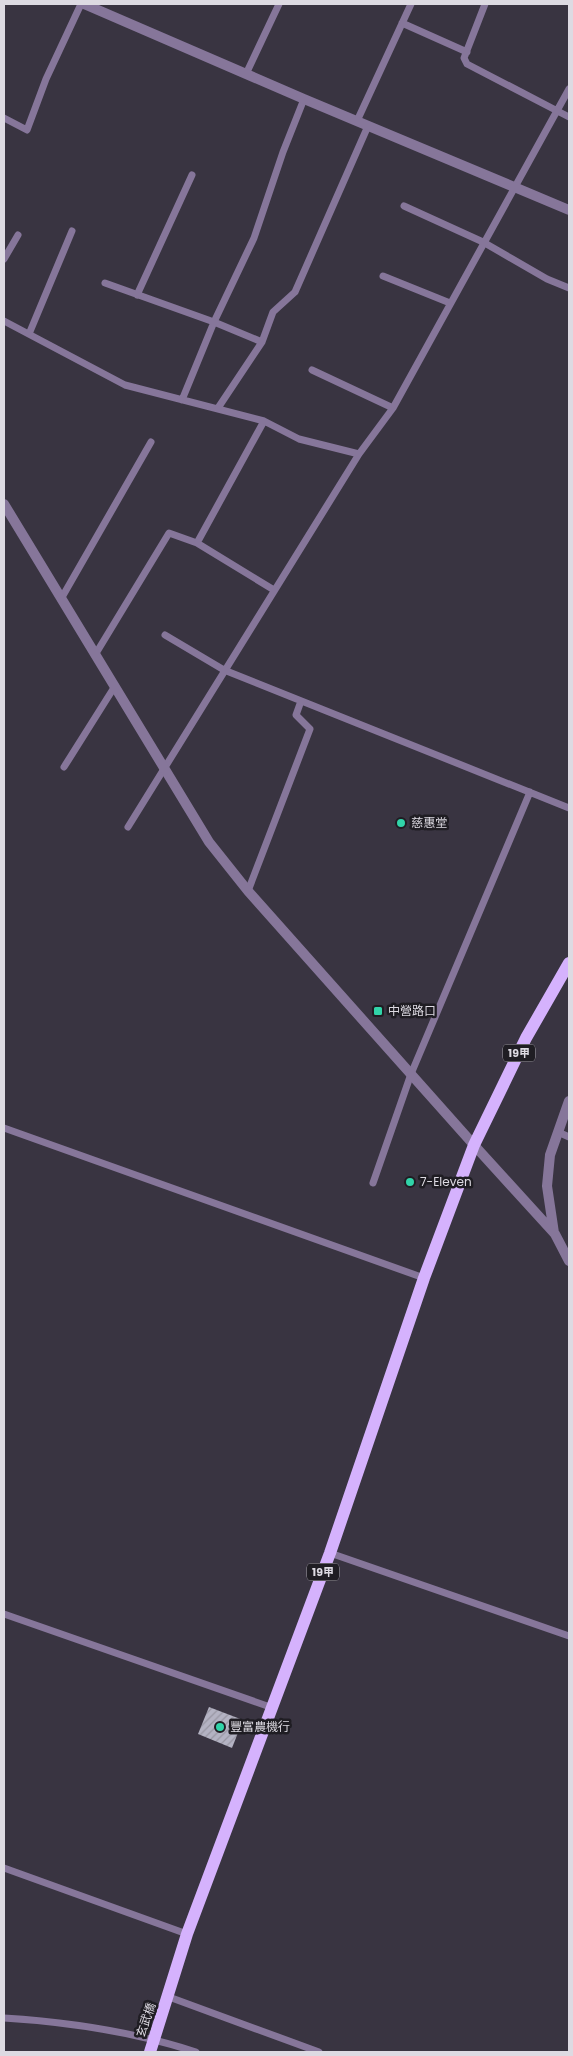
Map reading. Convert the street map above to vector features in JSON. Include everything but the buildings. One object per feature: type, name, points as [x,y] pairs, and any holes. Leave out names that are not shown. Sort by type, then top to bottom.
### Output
[{"type":"main road","name":"19甲","points":[[169,1997],[187,1934],[330,1553],[424,1278],[474,1145],[526,1038],[569,963]]},
{"type":"main road","name":"玄武橋","points":[[152,2045],[169,1997]]},
{"type":"street","points":[[82,4],[569,210]]},
{"type":"street","points":[[4,504],[208,842],[248,891],[555,1234],[569,1261]]},
{"type":"street","points":[[555,1234],[547,1186],[550,1155],[569,1101]]},
{"type":"lane","points":[[4,118],[27,130],[46,79],[82,4]]},
{"type":"lane","points":[[246,74],[279,4]]},
{"type":"lane","points":[[357,121],[411,4]]},
{"type":"lane","points":[[485,4],[464,58],[467,64],[569,118]]},
{"type":"lane","points":[[402,23],[466,52]]},
{"type":"lane","points":[[128,827],[360,454],[393,408],[569,89]]},
{"type":"lane","points":[[182,400],[214,322],[254,238],[283,152],[304,99]]},
{"type":"lane","points":[[218,408],[262,342],[274,312],[295,292],[368,126]]},
{"type":"lane","points":[[137,295],[192,175]]},
{"type":"lane","points":[[404,206],[483,242],[547,279],[569,288]]},
{"type":"lane","points":[[29,334],[72,232]]},
{"type":"lane","points":[[4,259],[18,235]]},
{"type":"lane","points":[[383,276],[450,304]]},
{"type":"lane","points":[[105,283],[214,322],[262,342]]},
{"type":"lane","points":[[4,321],[125,385],[264,421],[299,440],[360,454]]},
{"type":"lane","points":[[312,370],[393,408]]},
{"type":"lane","points":[[196,543],[264,421]]},
{"type":"lane","points":[[61,599],[151,442]]},
{"type":"lane","points":[[95,654],[169,533],[196,543],[274,590]]},
{"type":"lane","points":[[164,635],[224,670],[569,808]]},
{"type":"lane","points":[[64,767],[115,686]]},
{"type":"lane","points":[[248,891],[310,730],[296,715],[301,701]]},
{"type":"lane","points":[[373,1183],[411,1074],[530,792]]},
{"type":"lane","points":[[4,1128],[424,1278]]},
{"type":"lane","points":[[558,1132],[569,1137]]},
{"type":"lane","points":[[330,1553],[569,1636]]},
{"type":"lane","points":[[4,1614],[273,1708]]},
{"type":"lane","points":[[4,1868],[187,1934]]},
{"type":"lane","points":[[169,1997],[319,2052]]},
{"type":"lane","points":[[4,2018],[33,2020],[152,2045],[196,2052]]},
{"type":"place","name":"慈惠堂","points":[[401,823]]},
{"type":"place","name":"中營路口","points":[[378,1011]]},
{"type":"place","name":"7-Eleven","points":[[410,1182]]},
{"type":"place","name":"豐富農機行","points":[[220,1727]]}]
